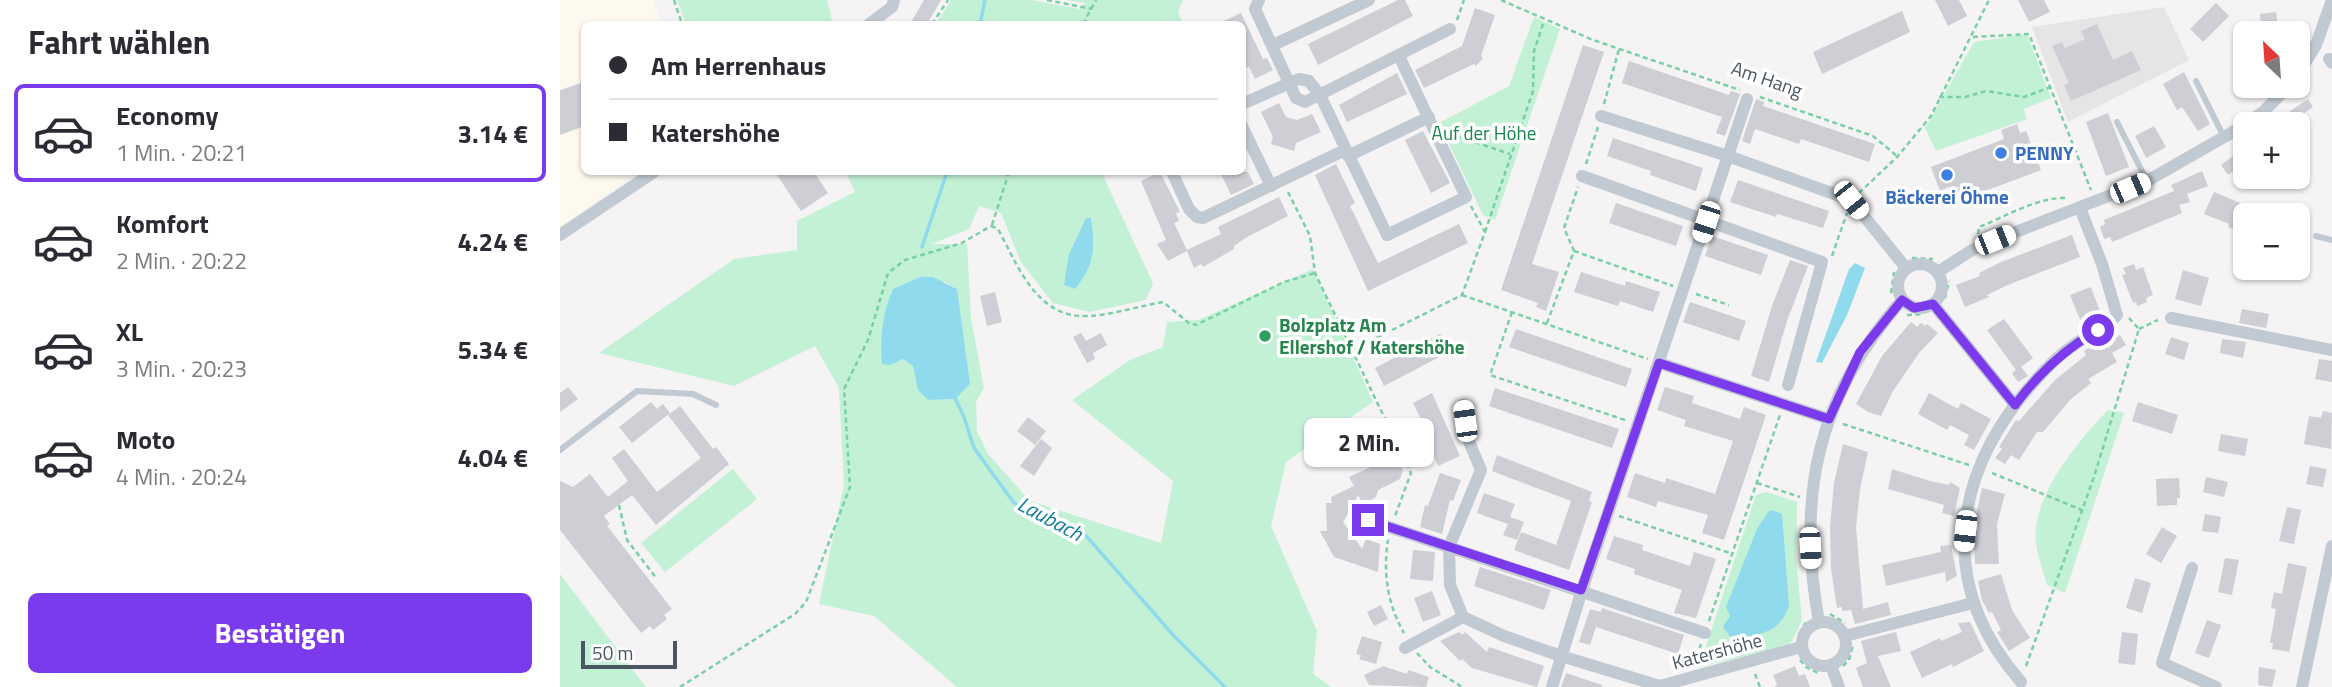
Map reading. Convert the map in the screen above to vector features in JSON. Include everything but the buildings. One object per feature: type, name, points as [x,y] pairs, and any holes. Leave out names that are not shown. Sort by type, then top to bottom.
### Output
[{"type":"street","points":[[873,21],[892,7],[894,0]]},
{"type":"street","points":[[1259,0],[1255,9],[1296,98],[1301,102],[1450,29]]},
{"type":"street","points":[[1273,46],[1369,0]]},
{"type":"street","points":[[2310,55],[2332,0]]},
{"type":"street","points":[[1246,102],[1304,78],[1320,95],[1387,236],[1466,197],[1398,56]]},
{"type":"street","points":[[2263,112],[2277,98]]},
{"type":"street","points":[[1552,687],[1581,590],[1747,99]]},
{"type":"street","points":[[1601,116],[1728,156],[1851,200],[1904,265]]},
{"type":"street","points":[[1173,175],[1189,209],[1197,217],[1213,215],[1347,153],[1432,123]]},
{"type":"street","points":[[1246,133],[1277,184]]},
{"type":"street","points":[[1938,272],[1972,250],[2078,204],[2147,181],[2233,133]]},
{"type":"street","points":[[560,235],[650,175]]},
{"type":"street","points":[[1582,176],[1822,262],[1788,385]]},
{"type":"street","points":[[2021,682],[1993,645],[1973,603],[1962,555],[1967,507],[1978,468],[2029,386],[2065,352],[2111,323],[2118,314],[2078,204]]},
{"type":"street","points":[[1926,264],[1938,272],[1942,284],[1939,297],[1933,304],[1914,308],[1902,300],[1897,284],[1904,265],[1926,264]]},
{"type":"street","points":[[1819,622],[1812,577],[1811,510],[1816,473],[1829,419],[1860,352],[1902,300]]},
{"type":"street","points":[[1933,304],[2015,405]]},
{"type":"street","points":[[2171,318],[2332,350]]},
{"type":"street","points":[[1659,363],[1829,419]]},
{"type":"street","points":[[1407,646],[1463,617],[1450,585],[1449,547],[1481,470],[1467,437],[1463,405]]},
{"type":"street","points":[[1368,520],[1705,632]]},
{"type":"street","points":[[2302,687],[2332,546]]},
{"type":"street","points":[[2192,568],[2162,663],[2216,687]]},
{"type":"street","points":[[1848,635],[1973,603]]},
{"type":"street","name":"Katershöhe","points":[[1463,617],[1504,636],[1660,686],[1798,648]]},
{"type":"street","points":[[1819,622],[1838,626],[1848,635],[1845,653],[1831,666],[1815,665],[1798,648],[1804,634],[1819,622]]},
{"type":"street","points":[[1831,666],[1839,687]]},
{"type":"lane","points":[[2196,81],[2225,138]]},
{"type":"lane","points":[[2117,122],[2147,181]]},
{"type":"lane","points":[[2316,236],[2332,240]]},
{"type":"lane","points":[[560,450],[637,391],[693,394],[716,405]]},
{"type":"path","points":[[674,0],[681,21]]},
{"type":"path","points":[[934,21],[948,0]]},
{"type":"path","points":[[1047,0],[1092,9]]},
{"type":"path","points":[[1085,21],[1096,0]]},
{"type":"path","points":[[1450,29],[1459,18],[1464,0]]},
{"type":"path","points":[[1353,350],[1462,295],[1533,91],[1535,51],[1544,20],[1501,0]]},
{"type":"path","points":[[1828,266],[1851,200],[1898,156],[1931,116],[1973,37],[1989,0]]},
{"type":"path","name":"Am Hang","points":[[1544,20],[1619,50],[1873,136],[1898,156]]},
{"type":"path","points":[[1973,37],[2029,34],[2050,79],[2050,87],[2092,192],[2084,195]]},
{"type":"path","points":[[1939,97],[1965,97],[1986,91],[2024,97],[2050,87]]},
{"type":"path","points":[[1432,123],[1510,154]]},
{"type":"path","points":[[680,687],[795,614],[806,602],[850,487],[844,389],[868,340],[888,273],[905,260],[962,243],[991,226],[1008,175]]},
{"type":"path","points":[[1277,184],[1310,236],[1315,273],[1411,473],[1390,528],[1385,558],[1387,591],[1395,617],[1407,646],[1430,667],[1462,687]]},
{"type":"path","points":[[1466,197],[1485,232]]},
{"type":"path","points":[[1976,238],[1979,227],[2051,199],[2078,204]]},
{"type":"path","points":[[991,226],[998,229],[1029,285],[1045,304],[1070,314],[1089,317],[1163,302],[1189,324],[1196,325],[1283,282],[1315,273]]},
{"type":"path","points":[[1574,251],[1729,305]]},
{"type":"path","points":[[1888,300],[1891,294],[1891,278],[1912,258],[1939,257]]},
{"type":"path","points":[[1462,295],[1659,363]]},
{"type":"path","points":[[1512,312],[1490,375],[1639,425]]},
{"type":"path","points":[[2118,314],[2129,318],[2139,329]]},
{"type":"path","points":[[2021,682],[2082,510],[2139,329],[2154,321]]},
{"type":"path","points":[[1689,680],[1783,404]]},
{"type":"path","points":[[1829,419],[1978,468],[2082,510]]},
{"type":"path","points":[[1757,484],[1801,497]]},
{"type":"path","points":[[1800,509],[1802,486]]},
{"type":"path","points":[[619,505],[627,540],[657,579]]},
{"type":"path","points":[[1609,513],[1732,554]]},
{"type":"path","points":[[1845,665],[1852,654],[1848,635]]},
{"type":"path","points":[[1798,648],[1805,667],[1819,674]]},
{"type":"path","points":[[1751,663],[1760,687]]},
{"type":"shaded area","points":[[560,0],[653,0],[660,21],[581,21],[581,175],[633,175],[560,227]]},
{"type":"shaded area","points":[[2164,7],[2189,60],[2068,122],[2032,27]]},
{"type":"green space","points":[[677,0],[827,0],[832,21],[685,21]]},
{"type":"green space","points":[[951,0],[1032,0],[1079,9],[1085,3],[1067,0],[1183,0],[1178,12],[1182,21],[938,21]]},
{"type":"green space","name":"Auf der Höhe","points":[[1534,17],[1560,29],[1495,220],[1483,215],[1439,123],[1509,86]]},
{"type":"green space","points":[[2027,34],[2051,98],[2024,109],[2027,119],[1936,151],[1925,128],[1974,42]]},
{"type":"green space","points":[[847,175],[1105,175],[1104,178],[1153,283],[1146,300],[1089,312],[1053,303],[1021,262],[1001,213],[979,206],[969,229],[932,244],[967,244],[971,318],[984,388],[976,402],[977,431],[988,454],[1030,501],[1161,543],[1173,481],[1072,400],[1130,360],[1163,347],[1167,322],[1198,320],[1313,269],[1373,402],[1286,462],[1271,526],[1317,631],[1313,674],[1331,687],[957,687],[874,616],[819,604],[844,485],[839,388],[815,346],[734,386],[599,353],[734,259],[797,250],[797,221],[855,192]],"holes":[[[920,277],[945,282],[957,289],[955,399],[928,400],[918,389],[913,366],[903,359],[893,289]]]},
{"type":"green space","points":[[2108,410],[2124,413],[2065,593],[2047,585],[2036,543],[2036,526],[2048,489],[2059,471]]},
{"type":"green space","points":[[733,469],[757,499],[665,572],[641,543]]},
{"type":"green space","points":[[1766,492],[1797,502],[1796,559],[1802,620],[1792,641],[1786,646],[1699,667],[1756,495]]},
{"type":"green space","points":[[560,574],[646,687],[560,687]]},
{"type":"water","points":[[1086,218],[1091,218],[1092,256],[1082,280],[1075,289],[1064,285],[1069,254]]},
{"type":"water","points":[[1855,263],[1865,268],[1847,315],[1822,363],[1816,362],[1849,269]]},
{"type":"water","points":[[920,277],[933,277],[957,289],[970,384],[955,399],[928,400],[918,390],[913,366],[903,359],[890,365],[882,364],[883,326],[893,289]]},
{"type":"water","points":[[1772,510],[1782,514],[1789,606],[1785,616],[1774,628],[1733,640],[1723,627],[1730,616],[1726,607],[1757,529]]},
{"type":"waterway","name":"Laubach","points":[[981,21],[985,0]]},
{"type":"waterway","name":"Laubach","points":[[922,247],[946,175]]},
{"type":"waterway","name":"Laubach","points":[[954,396],[974,448],[1014,503],[1051,521],[1081,530],[1174,636],[1225,687]]},
{"type":"place","name":"PENNY","points":[[2001,153]]},
{"type":"place","name":"Bäckerei Öhme","points":[[1947,175]]},
{"type":"place","name":"Bolzplatz Am Ellershof / Katershöhe","points":[[1265,336]]},
{"type":"route","points":[[1368,520],[1581,590],[1659,363],[1829,419],[1847,375],[1860,352],[1902,300],[1914,308],[1933,304],[2015,405],[2049,366],[2098,330]]}]
